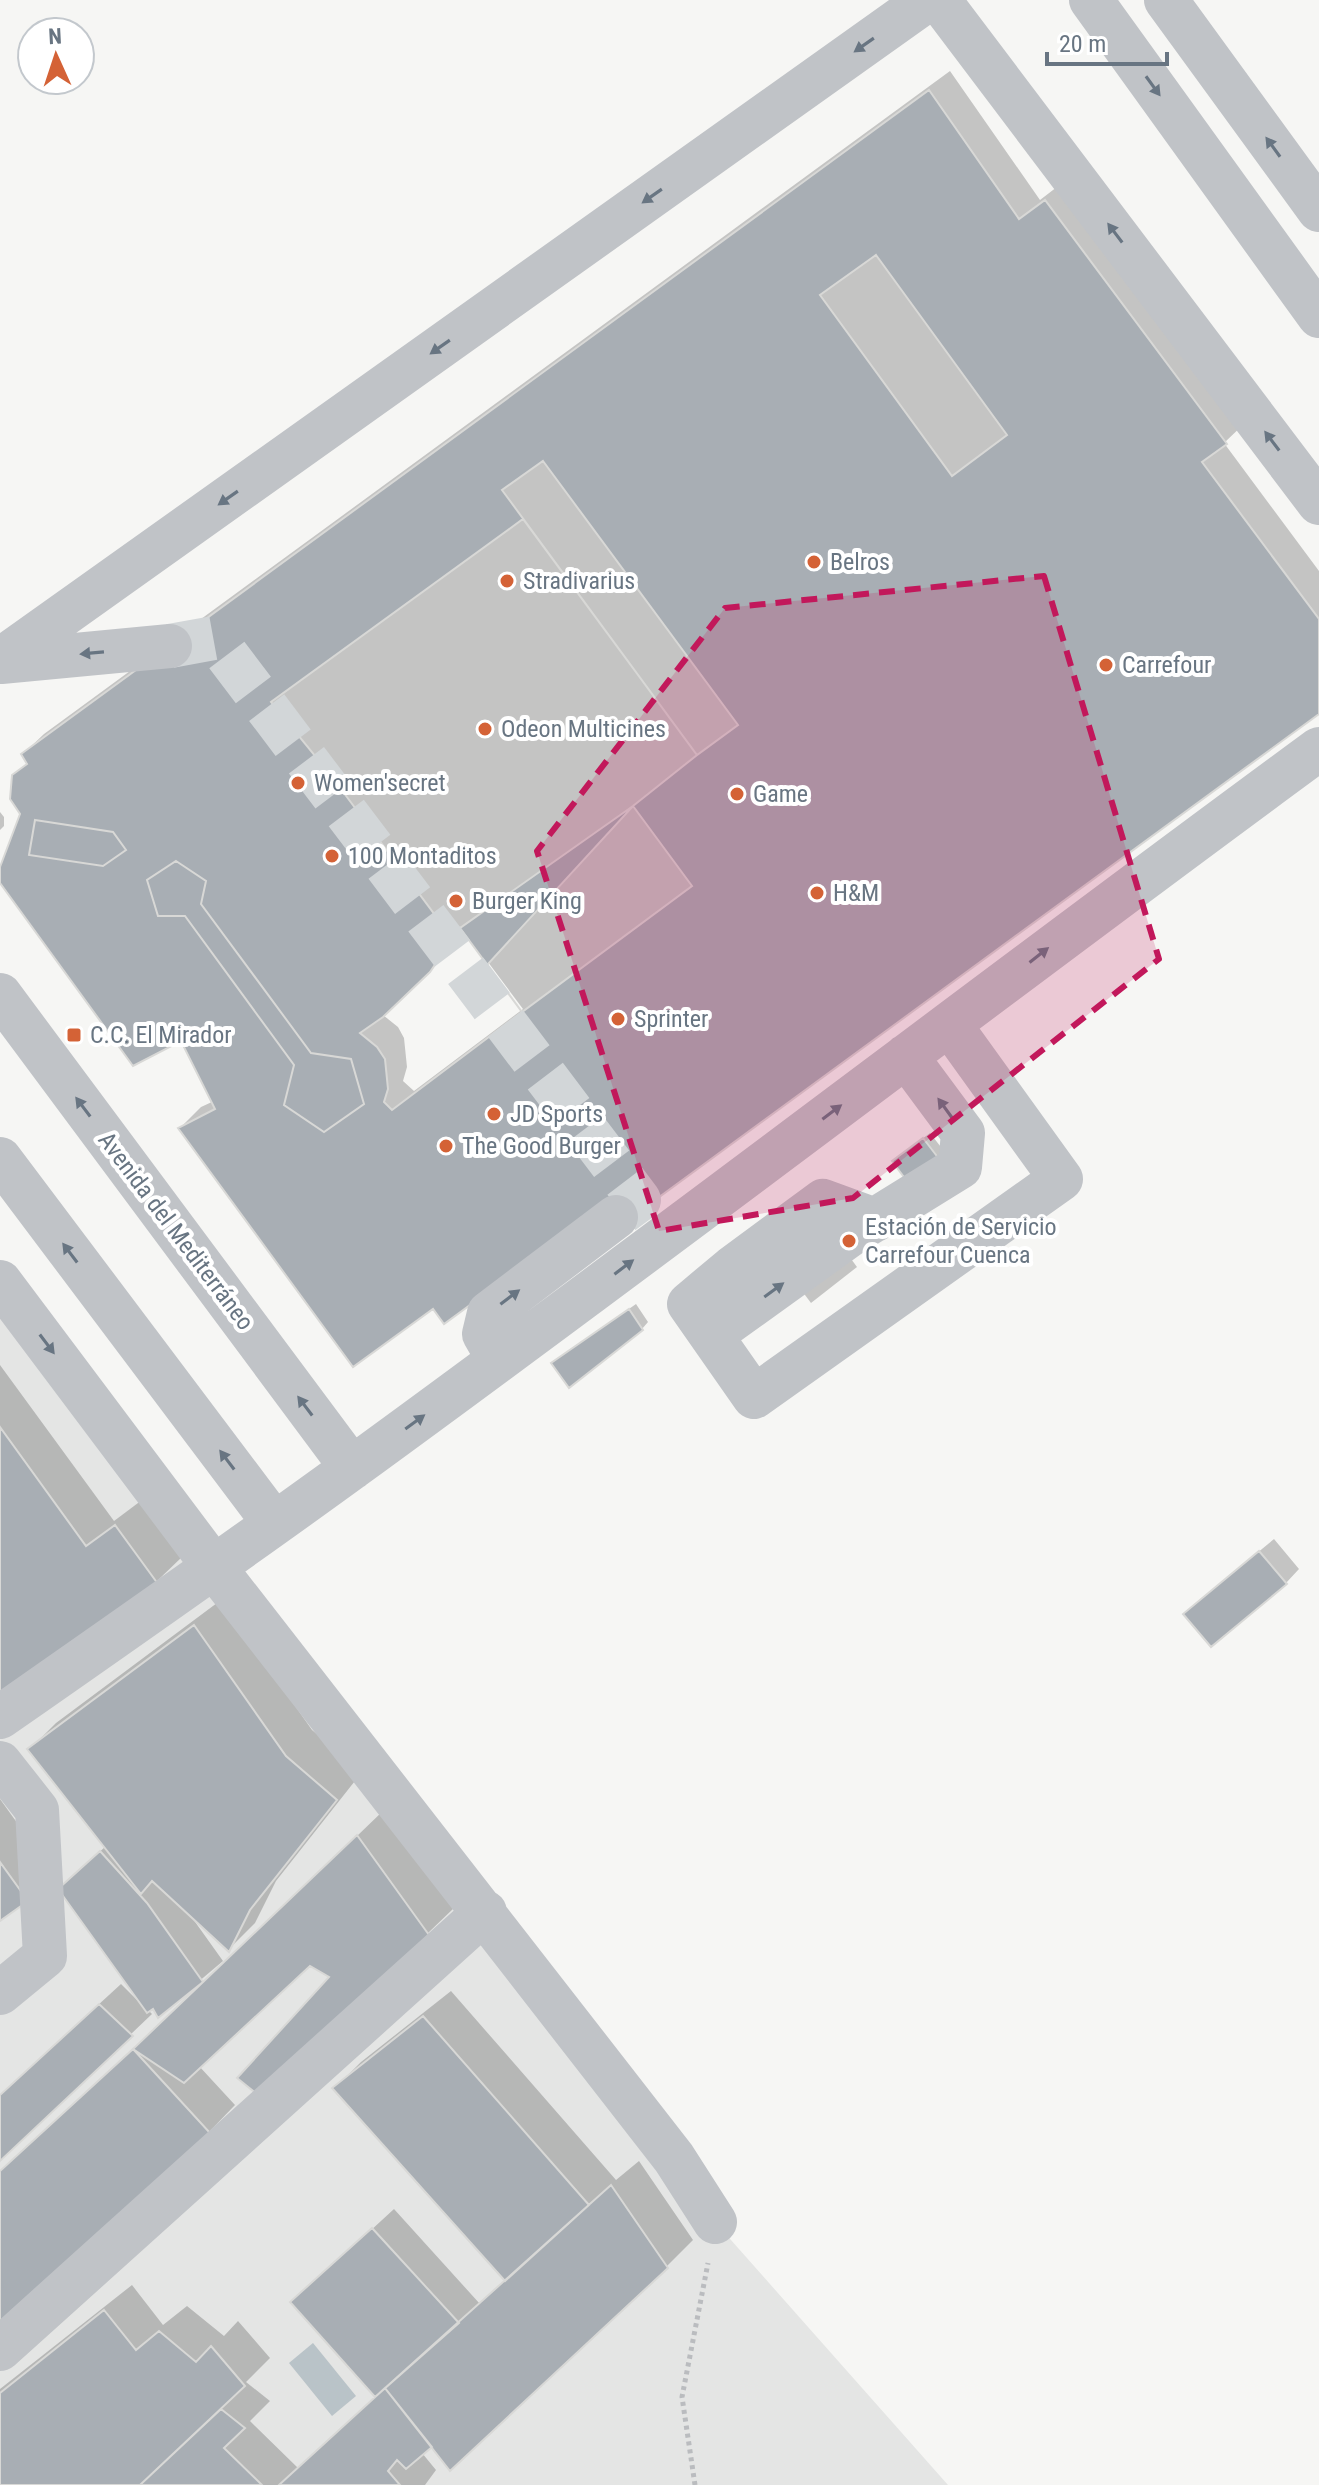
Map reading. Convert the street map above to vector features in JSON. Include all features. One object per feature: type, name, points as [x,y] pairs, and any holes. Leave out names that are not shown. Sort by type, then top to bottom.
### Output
[{"type":"street","points":[[0,661],[927,0]]},
{"type":"street","points":[[939,0],[1319,503]]},
{"type":"street","points":[[1091,0],[1319,316]]},
{"type":"street","points":[[1166,0],[1319,210]]},
{"type":"street","points":[[0,661],[170,646]]},
{"type":"street","points":[[0,1717],[352,1468],[1319,749]]},
{"type":"street","name":"Avenida del Mediterráneo","points":[[0,995],[352,1468]]},
{"type":"street","points":[[906,1056],[963,1133],[960,1167],[875,1220],[711,1335],[754,1397],[1061,1179],[950,1025]]},
{"type":"street","points":[[0,1159],[274,1523]]},
{"type":"street","points":[[499,1360],[484,1334],[489,1313],[616,1217]]},
{"type":"street","points":[[0,1282],[214,1567],[674,2158],[715,2222]]},
{"type":"street","points":[[0,1763],[37,1810],[45,1956],[0,1993]]},
{"type":"street","points":[[0,2349],[485,1912]]},
{"type":"path","points":[[695,2485],[682,2397],[715,2222]]},
{"type":"highlighted area","points":[[1044,576],[1159,959],[853,1198],[659,1231],[537,851],[725,608]]},
{"type":"shaded area","points":[[0,1282],[715,2222],[948,2485],[0,2485]]},
{"type":"shaded area","points":[[313,2343],[356,2396],[332,2416],[289,2363]]},
{"type":"building","points":[[929,90],[1019,219],[1045,200],[1227,444],[1202,462],[1319,619],[1319,714],[621,1225],[607,1205],[444,1324],[433,1309],[353,1367],[178,1128],[215,1109],[181,1041],[133,1066],[0,883],[0,867],[20,814],[10,799],[12,775],[27,764],[21,754]],"holes":[[[35,820],[113,832],[126,850],[103,866],[29,855]],[[176,861],[206,881],[201,904],[311,1053],[351,1059],[364,1104],[324,1132],[284,1105],[294,1065],[185,916],[158,916],[147,880]],[[460,928],[522,1012],[392,1110],[384,1102],[388,1089],[385,1059],[377,1047],[360,1033],[383,1017],[430,972]]]},
{"type":"building","points":[[876,255],[1007,435],[952,476],[820,295]]},
{"type":"building","points":[[543,461],[738,725],[697,755],[502,490]]},
{"type":"building","name":"Odeon Multicines","points":[[523,519],[697,755],[633,806],[450,935],[329,773],[271,702]]},
{"type":"building","points":[[633,806],[692,886],[522,1012],[487,965]]},
{"type":"building","points":[[35,820],[113,832],[126,850],[103,866],[29,855]]},
{"type":"building","points":[[176,861],[206,881],[201,904],[311,1053],[351,1059],[364,1104],[324,1132],[284,1105],[294,1065],[185,916],[158,916],[147,880]]},
{"type":"building","points":[[923,1138],[946,1168],[915,1192],[892,1161]]},
{"type":"building","points":[[629,1309],[643,1330],[569,1388],[551,1363]]},
{"type":"building","points":[[0,1427],[86,1546],[115,1525],[158,1584],[0,1698]]},
{"type":"building","points":[[1259,1551],[1287,1584],[1211,1647],[1183,1614]]},
{"type":"building","points":[[194,1625],[286,1756],[337,1800],[250,1910],[229,1952],[152,1881],[141,1894],[27,1749]]},
{"type":"building","points":[[357,1835],[429,1935],[258,2095],[237,2078],[329,1977],[310,1966],[184,2083],[133,2049]]},
{"type":"building","points":[[100,1851],[147,1903],[203,1982],[158,2018],[153,2009],[147,2013],[58,1889]]},
{"type":"building","points":[[0,1862],[28,1901],[0,1921]]},
{"type":"building","points":[[99,2004],[133,2036],[0,2161],[0,2095]]},
{"type":"building","points":[[423,2016],[589,2205],[505,2281],[332,2088]]},
{"type":"building","points":[[133,2049],[210,2133],[0,2336],[0,2171]]},
{"type":"building","points":[[611,2185],[668,2268],[450,2471],[385,2388]]},
{"type":"building","points":[[372,2228],[459,2323],[375,2397],[290,2302]]},
{"type":"building","points":[[104,2310],[136,2350],[159,2331],[196,2362],[211,2346],[245,2386],[140,2485],[0,2485],[0,2393]]},
{"type":"building","points":[[385,2388],[432,2447],[406,2469],[397,2460],[388,2471],[400,2485],[279,2485]]},
{"type":"building","points":[[221,2409],[245,2428],[224,2448],[262,2485],[140,2485]]},
{"type":"tunnel","points":[[170,646],[214,638],[639,1200],[616,1217]]},
{"type":"place","name":"Belros","points":[[814,562]]},
{"type":"place","name":"Stradivarius","points":[[507,581]]},
{"type":"place","name":"Carrefour","points":[[1106,665]]},
{"type":"place","name":"Odeon Multicines","points":[[485,729]]},
{"type":"place","name":"Women'secret","points":[[298,783]]},
{"type":"place","name":"Game","points":[[737,794]]},
{"type":"place","name":"100 Montaditos","points":[[332,856]]},
{"type":"place","name":"H&M","points":[[817,893]]},
{"type":"place","name":"Burger King","points":[[456,901]]},
{"type":"place","name":"Sprinter","points":[[618,1019]]},
{"type":"place","name":"C.C. El Mirador","points":[[74,1035]]},
{"type":"place","name":"JD Sports","points":[[494,1114]]},
{"type":"place","name":"The Good Burger","points":[[446,1146]]},
{"type":"place","name":"Estación de Servicio Carrefour Cuenca","points":[[849,1241]]}]
